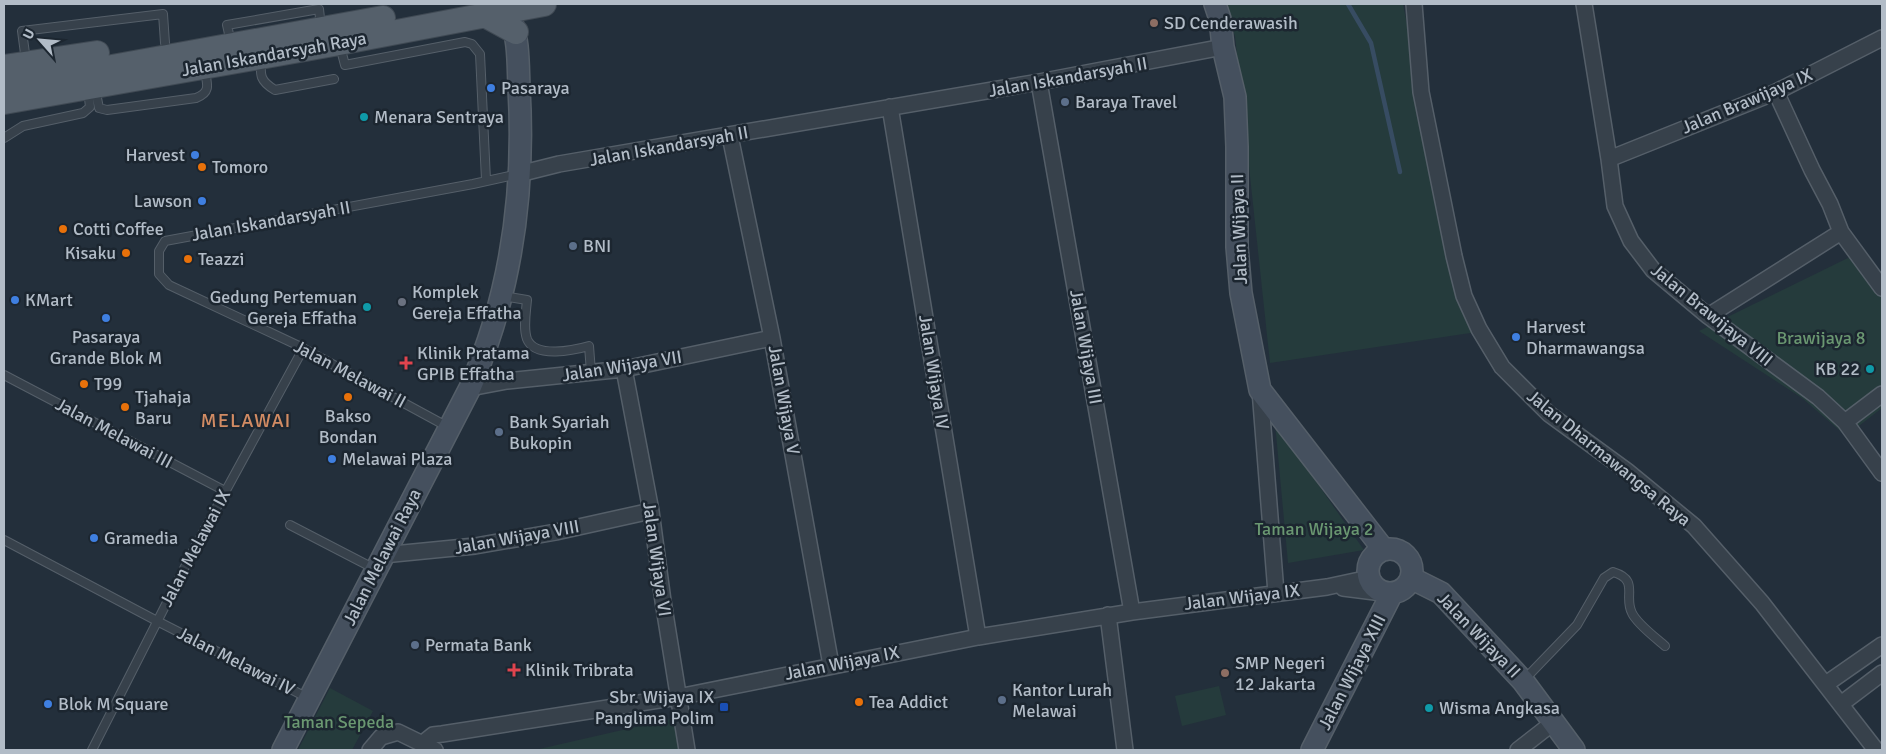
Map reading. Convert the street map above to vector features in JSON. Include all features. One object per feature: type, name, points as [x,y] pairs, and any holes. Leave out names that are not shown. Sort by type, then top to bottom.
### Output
[{"type":"main road","name":"Jalan Iskandarsyah Raya","points":[[4,67],[229,34],[320,18],[380,4]]},
{"type":"main road","name":"Jalan Iskandarsyah Raya","points":[[4,102],[91,88],[261,56],[341,53],[499,7],[544,4]]},
{"type":"main road","points":[[4,86],[65,74],[499,7],[516,32]]},
{"type":"street","name":"Jalan Wijaya II","points":[[1203,4],[1223,54],[1236,106],[1237,247],[1241,293],[1260,390],[1276,592]]},
{"type":"street","name":"Jalan Wijaya II","points":[[1215,4],[1220,19],[1223,54]]},
{"type":"street","name":"Jalan Dharmawangsa Raya","points":[[1414,4],[1422,92],[1454,256],[1464,296],[1479,329],[1502,366],[1549,414],[1620,466],[1694,526],[1762,604],[1876,750]]},
{"type":"street","name":"Jalan Brawijaya VIII","points":[[1584,4],[1609,159],[1614,206],[1631,242],[1653,270],[1708,316],[1811,392],[1845,422],[1882,473]]},
{"type":"street","name":"Jalan Melawai Raya","points":[[283,750],[448,427],[470,388],[484,355],[497,316],[510,258],[519,174],[521,122],[516,32]]},
{"type":"street","name":"Jalan Brawijaya IX","points":[[1609,159],[1776,92],[1882,38]]},
{"type":"street","name":"Jalan Iskandarsyah II","points":[[519,174],[559,164],[890,107],[1223,54]]},
{"type":"street","name":"Jalan Wijaya III","points":[[1039,82],[1132,612]]},
{"type":"street","points":[[1776,92],[1830,204],[1841,232],[1882,288]]},
{"type":"street","name":"Jalan Wijaya IV","points":[[890,107],[978,637]]},
{"type":"street","name":"Jalan Wijaya V","points":[[730,136],[772,338],[831,665]]},
{"type":"street","points":[[1708,316],[1841,232]]},
{"type":"street","name":"Jalan Wijaya VII","points":[[470,388],[507,381],[624,369],[772,338]]},
{"type":"street","name":"Jalan Wijaya VI","points":[[624,369],[651,511],[687,750]]},
{"type":"street","name":"Jalan Wijaya II","points":[[1260,390],[1384,550]]},
{"type":"street","points":[[1845,422],[1882,394]]},
{"type":"street","name":"Jalan Wijaya VIII","points":[[379,562],[556,532],[651,511]]},
{"type":"street","points":[[1384,550],[1397,550],[1407,557],[1412,568],[1411,578],[1404,588],[1381,588],[1368,569],[1370,560],[1384,550]]},
{"type":"street","name":"Jalan Wijaya II","points":[[1411,578],[1441,593],[1523,681],[1574,750]]},
{"type":"street","name":"Jalan Wijaya IX","points":[[1327,587],[1381,588]]},
{"type":"street","name":"Jalan Wijaya IX","points":[[370,750],[381,738],[398,732],[429,747],[433,736],[442,734],[678,697],[978,637],[1132,612],[1276,592],[1327,587],[1381,588]]},
{"type":"street","name":"Jalan Wijaya XIII","points":[[1312,750],[1381,588]]},
{"type":"street","points":[[1108,616],[1125,750]]},
{"type":"street","points":[[1826,684],[1882,644]]},
{"type":"street","points":[[1841,704],[1882,673]]},
{"type":"street","points":[[1518,750],[1554,722]]},
{"type":"lane","points":[[27,63],[22,31],[163,14],[165,43]]},
{"type":"lane","points":[[341,53],[345,65],[465,42],[472,44],[480,54],[486,180]]},
{"type":"lane","points":[[261,56],[260,74],[264,84],[276,90],[334,79]]},
{"type":"lane","points":[[4,138],[23,126],[83,113],[90,107],[91,88]]},
{"type":"lane","name":"Jalan Iskandarsyah II","points":[[169,285],[159,274],[159,251],[165,241],[519,174]]},
{"type":"lane","name":"Jalan Melawai II","points":[[169,285],[303,349],[448,427]]},
{"type":"lane","points":[[501,296],[527,300],[525,330],[528,341],[532,346],[548,352],[561,352],[589,346],[591,372]]},
{"type":"lane","name":"Jalan Melawai IX","points":[[92,750],[156,621],[303,349]]},
{"type":"lane","name":"Jalan Melawai III","points":[[4,375],[225,491]]},
{"type":"lane","points":[[290,524],[379,562]]},
{"type":"lane","name":"Jalan Melawai IV","points":[[4,540],[156,621],[309,698]]},
{"type":"lane","points":[[1523,681],[1577,625],[1604,578],[1613,572],[1623,575],[1628,582],[1632,615],[1665,646]]},
{"type":"green space","points":[[1223,4],[1403,4],[1460,296],[1477,332],[1270,363],[1235,36]]},
{"type":"green space","name":"Brawijaya 8","points":[[1854,255],[1882,292],[1882,408],[1846,436],[1802,398],[1699,331]]},
{"type":"green space","name":"Taman Wijaya 2","points":[[1275,423],[1364,550],[1288,563]]},
{"type":"green space","points":[[1219,686],[1226,715],[1182,726],[1175,696]]},
{"type":"green space","name":"Taman Sepeda","points":[[330,688],[373,711],[352,750],[298,750]]},
{"type":"green space","points":[[675,718],[681,750],[535,750]]},
{"type":"waterway","points":[[1348,4],[1371,43],[1400,172]]},
{"type":"place","name":"SD Cenderawasih","points":[[1154,23]]},
{"type":"place","name":"Pasaraya","points":[[491,88]]},
{"type":"place","name":"Baraya Travel","points":[[1065,102]]},
{"type":"place","name":"Menara Sentraya","points":[[364,117]]},
{"type":"place","name":"Harvest","points":[[195,155]]},
{"type":"place","name":"Tomoro","points":[[202,167]]},
{"type":"place","name":"Lawson","points":[[202,201]]},
{"type":"place","name":"Cotti Coffee","points":[[63,229]]},
{"type":"place","name":"BNI","points":[[573,246]]},
{"type":"place","name":"Kisaku","points":[[126,253]]},
{"type":"place","name":"Teazzi","points":[[188,259]]},
{"type":"place","name":"KMart","points":[[15,300]]},
{"type":"place","name":"Komplek Gereja Effatha","points":[[402,302]]},
{"type":"place","name":"Gedung Pertemuan Gereja Effatha","points":[[367,307]]},
{"type":"place","name":"Pasaraya Grande Blok M","points":[[106,318]]},
{"type":"place","name":"Harvest Dharmawangsa","points":[[1516,337]]},
{"type":"place","name":"Klinik Pratama GPIB Effatha","points":[[406,363]]},
{"type":"place","name":"KB 22","points":[[1870,369]]},
{"type":"place","name":"T99","points":[[84,384]]},
{"type":"place","name":"Bakso Bondan","points":[[348,397]]},
{"type":"place","name":"Tjahaja Baru","points":[[125,407]]},
{"type":"place","name":"Bank Syariah Bukopin","points":[[499,432]]},
{"type":"place","name":"Melawai Plaza","points":[[332,459]]},
{"type":"place","name":"Gramedia","points":[[94,538]]},
{"type":"place","name":"Permata Bank","points":[[415,645]]},
{"type":"place","name":"Klinik Tribrata","points":[[514,670]]},
{"type":"place","name":"SMP Negeri 12 Jakarta","points":[[1225,673]]},
{"type":"place","name":"Kantor Lurah Melawai","points":[[1002,700]]},
{"type":"place","name":"Tea Addict","points":[[859,702]]},
{"type":"place","name":"Blok M Square","points":[[48,704]]},
{"type":"place","name":"Sbr. Wijaya IX Panglima Polim","points":[[724,707]]},
{"type":"place","name":"Wisma Angkasa","points":[[1429,708]]},
{"type":"district","name":"MELAWAI","points":[[246,420]]}]
